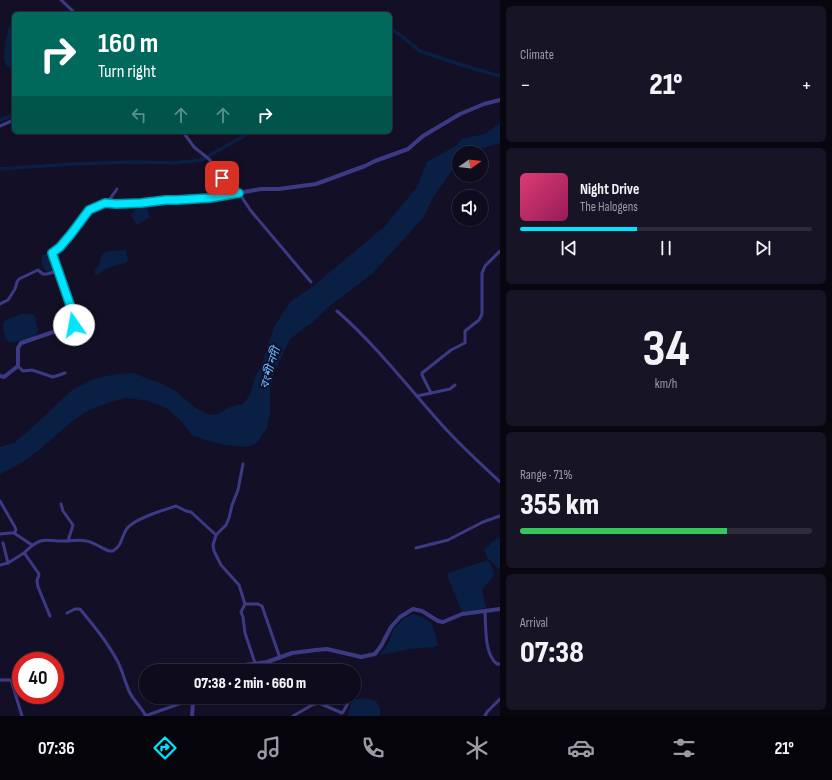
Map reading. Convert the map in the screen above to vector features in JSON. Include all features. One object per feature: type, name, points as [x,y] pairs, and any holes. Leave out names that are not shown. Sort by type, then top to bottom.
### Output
[{"type":"street","points":[[61,0],[74,12]]},
{"type":"street","points":[[65,373],[53,378],[32,370],[23,371],[18,366],[18,348],[21,343],[74,325],[74,316],[52,253],[60,247],[89,210],[99,205],[108,203],[141,203],[210,198],[261,189],[292,188],[325,181],[408,149],[423,136],[460,114],[484,104],[500,100]]},
{"type":"street","points":[[0,126],[12,121]]},
{"type":"street","points":[[184,134],[192,145],[208,158],[215,171],[236,192],[239,193],[251,211],[311,282]]},
{"type":"street","points":[[108,203],[117,189]]},
{"type":"street","points":[[431,393],[422,376],[422,373],[451,350],[465,343],[464,331],[479,320],[482,314],[482,273],[486,266],[500,251]]},
{"type":"street","points":[[0,304],[8,300],[20,279],[38,270],[43,274],[58,271]]},
{"type":"street","points":[[337,311],[354,327],[444,427],[500,482]]},
{"type":"street","points":[[0,376],[4,377],[18,366]]},
{"type":"street","points":[[417,396],[450,388],[455,385]]},
{"type":"street","points":[[243,464],[238,490],[229,518],[226,526],[216,535],[213,545],[214,551],[221,565],[239,585],[245,604],[241,612],[244,631],[255,664],[300,652],[327,649],[361,657],[376,654],[391,627],[400,617],[412,610],[419,610],[443,622],[462,614],[500,609]]},
{"type":"street","points":[[0,501],[15,526],[16,530],[14,533]]},
{"type":"street","points":[[61,504],[63,511],[73,524],[68,541]]},
{"type":"street","points":[[0,565],[8,563],[32,545],[45,539],[88,541],[109,551],[113,551],[120,545],[126,529],[132,524],[150,515],[176,506],[191,512],[216,535]]},
{"type":"street","points":[[416,548],[448,540],[483,522],[500,516]]},
{"type":"street","points":[[0,534],[14,533],[32,545]]},
{"type":"street","points":[[3,543],[8,563]]},
{"type":"street","points":[[24,552],[39,574],[37,581],[38,587],[50,616]]},
{"type":"street","points":[[245,604],[258,604],[262,606],[280,658]]},
{"type":"street","points":[[67,613],[75,609],[80,609],[90,620],[117,660],[130,694],[146,716],[178,704]]},
{"type":"street","points":[[485,611],[488,645],[494,662],[500,664]]},
{"type":"street","points":[[0,680],[11,680],[22,716]]},
{"type":"street","points":[[485,716],[500,699]]},
{"type":"street","points":[[192,716],[193,704]]},
{"type":"street","points":[[293,716],[316,704]]},
{"type":"street","points":[[321,704],[343,714],[348,704]]},
{"type":"water","points":[[12,26],[12,68],[7,67],[4,58],[9,27]]},
{"type":"water","points":[[500,123],[500,143],[488,147],[455,146],[461,139],[485,134]]},
{"type":"water","name":"বংশী নদী","points":[[452,148],[452,170],[434,196],[423,218],[373,273],[327,308],[315,320],[290,339],[274,373],[270,390],[270,415],[267,428],[256,444],[246,447],[225,445],[205,440],[192,435],[179,419],[166,408],[149,401],[126,398],[110,402],[85,412],[23,462],[0,474],[0,447],[14,443],[72,390],[94,379],[116,374],[133,373],[162,384],[177,392],[193,406],[207,414],[216,415],[230,407],[243,404],[250,395],[274,327],[290,302],[312,287],[384,227],[417,187],[427,162]]},
{"type":"water","points":[[146,206],[150,217],[137,225],[131,214],[136,209]]},
{"type":"water","points":[[126,250],[127,262],[108,268],[97,275],[95,274],[95,270],[98,267],[103,253],[109,251]]},
{"type":"water","points":[[50,254],[56,269],[49,273],[44,268],[42,263],[42,255]]},
{"type":"water","points":[[21,314],[33,314],[35,316],[38,330],[33,337],[9,342],[5,337],[3,324],[5,321]]},
{"type":"water","points":[[500,538],[500,570],[487,558],[484,550],[492,542]]},
{"type":"water","points":[[488,560],[493,569],[494,575],[482,590],[486,608],[462,612],[447,575],[451,572]]},
{"type":"water","points":[[413,614],[423,617],[432,624],[438,645],[434,647],[410,649],[380,655],[389,642],[393,630],[404,618]]},
{"type":"water","points":[[361,698],[376,701],[380,708],[380,716],[349,716],[351,704],[361,704]]},
{"type":"waterway","points":[[392,29],[420,51],[500,76]]},
{"type":"waterway","points":[[0,120],[12,116]]},
{"type":"waterway","points":[[0,169],[71,164],[135,162],[175,163],[201,160],[247,134]]},
{"type":"route","points":[[74,325],[74,316],[52,253],[60,247],[89,210],[105,203],[141,203],[210,198],[239,193],[236,192],[222,178]]}]
